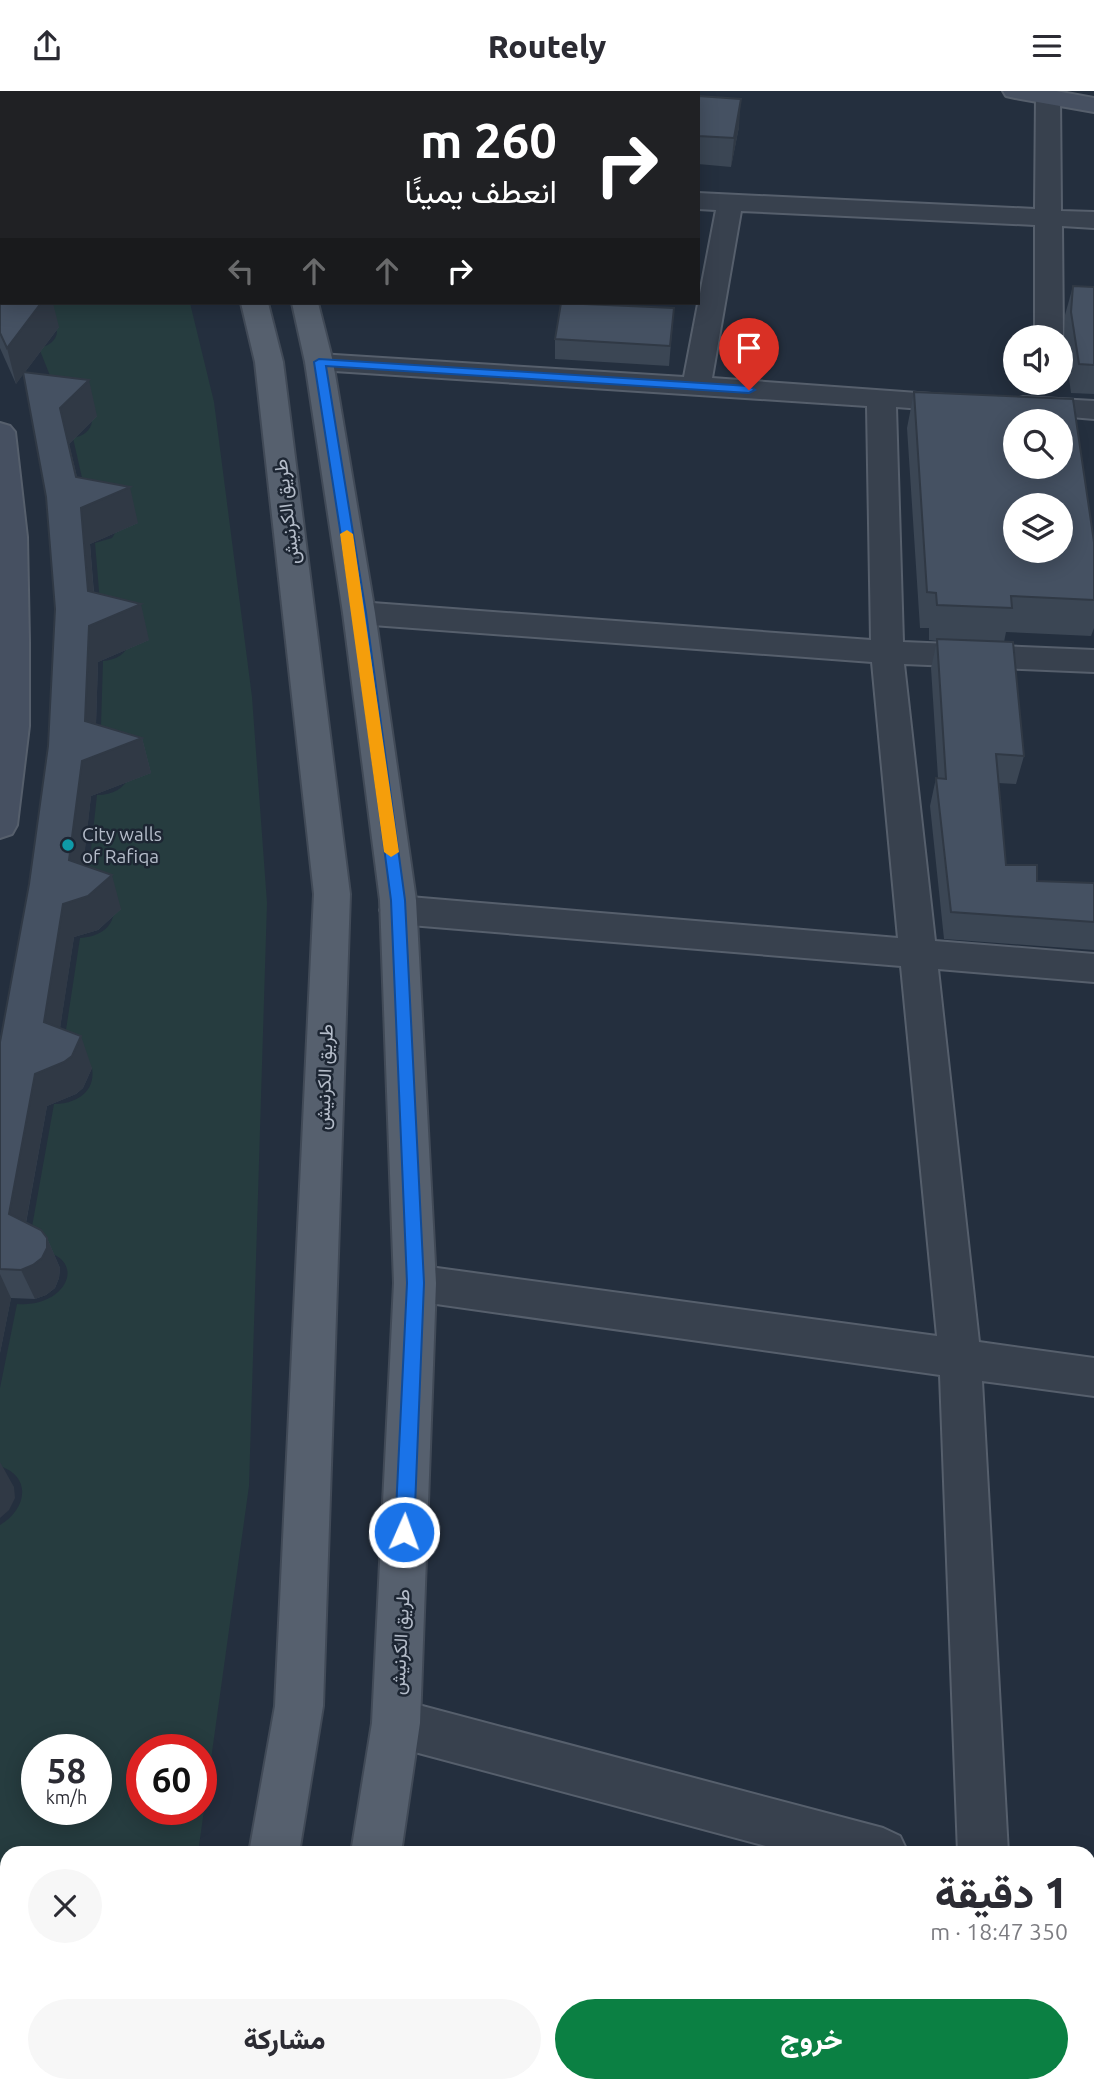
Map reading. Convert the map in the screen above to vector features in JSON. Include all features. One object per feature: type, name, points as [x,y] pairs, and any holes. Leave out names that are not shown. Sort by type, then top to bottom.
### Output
[{"type":"main road","name":"طريق الكرنيش","points":[[255,305],[269,362],[332,894],[299,1706],[275,1846]]},
{"type":"main road","name":"طريق الكرنيش","points":[[305,305],[319,362],[359,613],[398,910],[415,1283],[396,1723],[377,1846]]},
{"type":"street","points":[[1049,325],[1047,218],[1027,93],[1094,105]]},
{"type":"street","points":[[700,201],[1094,220]]},
{"type":"street","points":[[696,386],[730,202]]},
{"type":"street","points":[[316,305],[319,362],[992,405],[1050,396],[1094,410]]},
{"type":"street","points":[[881,398],[887,652],[960,1358],[983,1846]]},
{"type":"street","points":[[0,432],[12,550],[0,825]]},
{"type":"street","points":[[359,613],[887,652],[1094,660]]},
{"type":"street","points":[[398,910],[1094,968]]},
{"type":"street","points":[[415,1283],[1094,1377]]},
{"type":"street","points":[[396,1723],[857,1846]]},
{"type":"green space","points":[[20,305],[190,305],[214,402],[252,697],[267,903],[249,1486],[215,1734],[126,1734],[126,1825],[202,1825],[199,1846],[0,1846],[0,1525],[16,1511],[22,1494],[18,1478],[0,1466],[0,1388],[17,1304],[36,1303],[50,1297],[61,1289],[67,1279],[67,1268],[61,1259],[48,1252],[28,1249],[54,1104],[77,1099],[91,1084],[92,1068],[62,1056],[80,938],[93,936],[105,929],[112,920],[113,913],[113,906],[86,895],[97,795],[117,790],[125,784],[130,775],[100,757],[103,661],[120,656],[130,641],[102,627],[95,543],[112,538],[120,525],[90,513],[73,438],[86,433],[92,421],[64,411],[39,348],[51,343],[57,331]]},
{"type":"building","points":[[700,96],[741,99],[734,138],[700,136]]},
{"type":"building","points":[[1073,286],[1094,287],[1094,365],[1079,364],[1071,312]]},
{"type":"building","points":[[0,305],[39,305],[7,348],[0,333]]},
{"type":"building","points":[[561,305],[674,308],[670,346],[555,339]]},
{"type":"building","points":[[23,372],[89,380],[60,408],[76,477],[130,487],[81,508],[88,591],[141,604],[89,626],[85,721],[142,738],[82,761],[69,860],[112,875],[88,896],[63,904],[44,1022],[81,1036],[72,1056],[35,1074],[9,1214],[41,1230],[47,1238],[47,1248],[42,1258],[21,1270],[0,1269],[0,1042],[29,884],[48,746],[55,609],[46,497]]},
{"type":"building","points":[[914,392],[1073,399],[1094,542],[1094,600],[1011,596],[1012,608],[937,605],[936,593],[927,592]]},
{"type":"building","points":[[937,639],[1013,642],[1024,756],[996,754],[1006,865],[1037,865],[1037,881],[1094,883],[1094,922],[951,912],[936,778],[946,779]]},
{"type":"slow traffic","points":[[347,534],[391,852]]},
{"type":"place","name":"City walls of Rafiqa","points":[[68,845]]},
{"type":"route","points":[[404,1532],[415,1283],[398,900],[359,613],[319,362],[749,390]]}]
